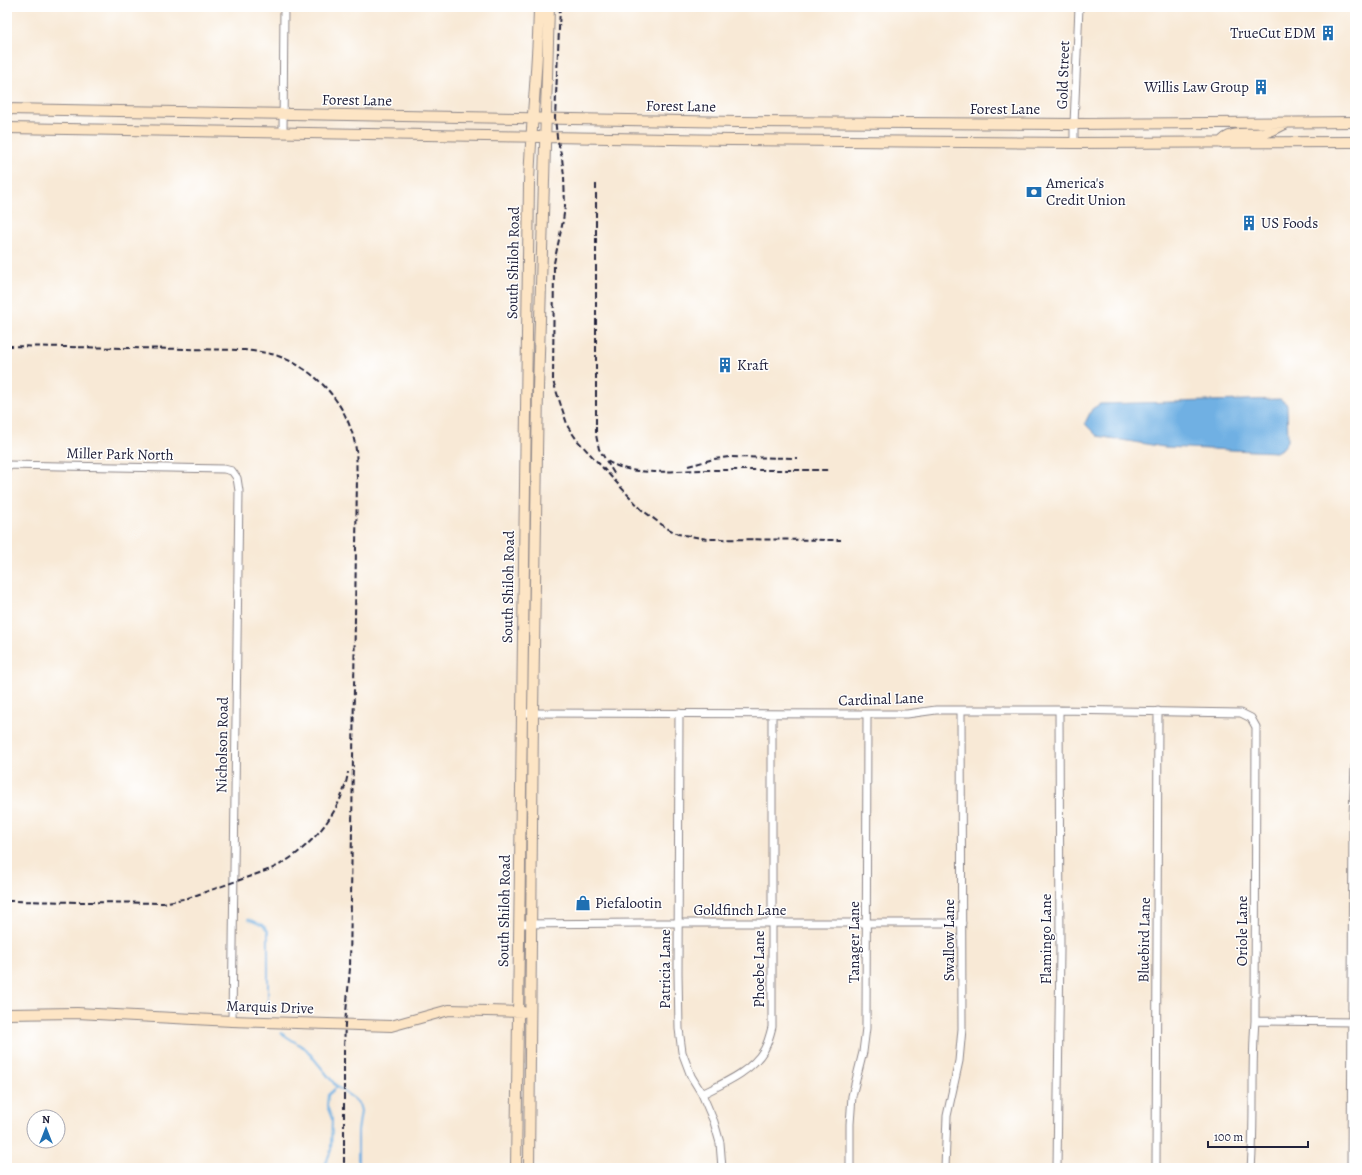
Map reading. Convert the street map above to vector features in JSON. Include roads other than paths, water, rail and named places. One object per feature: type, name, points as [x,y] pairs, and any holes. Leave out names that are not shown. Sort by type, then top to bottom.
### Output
[{"type":"main road","name":"South Shiloh Road","points":[[516,1168],[518,924],[529,183],[539,7]]},
{"type":"main road","name":"South Shiloh Road","points":[[529,1168],[533,713],[538,388],[550,7]]},
{"type":"main road","name":"Forest Lane","points":[[7,109],[738,122],[1074,124],[1355,122]]},
{"type":"main road","points":[[184,112],[184,130]]},
{"type":"main road","points":[[1221,143],[1224,138],[1230,136],[1265,133],[1289,122]]},
{"type":"main road","points":[[7,128],[1074,144],[1355,142]]},
{"type":"main road","name":"Marquis Drive","points":[[7,1014],[77,1013],[232,1021],[391,1026],[449,1010],[530,1012]]},
{"type":"street","points":[[283,132],[284,7]]},
{"type":"street","name":"Gold Street","points":[[1074,144],[1078,7]]},
{"type":"street","name":"Miller Park North","points":[[7,465],[232,470]]},
{"type":"street","name":"Nicholson Road","points":[[232,470],[237,478],[239,491],[232,1021]]},
{"type":"street","name":"Cardinal Lane","points":[[522,713],[907,714],[936,710],[1059,710],[1241,713]]},
{"type":"street","name":"Swallow Lane","points":[[945,1168],[947,1116],[959,1061],[962,1029],[961,710]]},
{"type":"street","name":"Flamingo Lane","points":[[1057,1168],[1060,949],[1059,710]]},
{"type":"street","name":"Bluebird Lane","points":[[1156,1168],[1158,712]]},
{"type":"street","name":"Patricia Lane","points":[[679,713],[678,1029],[682,1052],[714,1122],[720,1143],[722,1168]]},
{"type":"street","name":"Oriole Lane","points":[[1241,713],[1251,718],[1256,727],[1255,1021],[1253,1048],[1251,1168]]},
{"type":"street","name":"Phoebe Lane","points":[[702,1094],[730,1080],[754,1064],[769,1041],[772,1027],[772,714]]},
{"type":"street","name":"Tanager Lane","points":[[850,1168],[850,1124],[852,1096],[863,1052],[866,1028],[867,714]]},
{"type":"street","points":[[1351,1168],[1353,1117],[1353,816],[1355,766]]},
{"type":"street","name":"Goldfinch Lane","points":[[518,924],[962,923]]},
{"type":"street","points":[[1255,1021],[1353,1022]]},
{"type":"water","points":[[1280,399],[1287,404],[1288,441],[1283,448],[1276,452],[1164,447],[1097,436],[1085,423],[1092,409],[1100,404]]},
{"type":"waterway","points":[[248,919],[263,925],[268,931],[268,1003]]},
{"type":"waterway","points":[[281,1033],[306,1049],[337,1087],[359,1104],[361,1111],[358,1131],[358,1168]]},
{"type":"waterway","points":[[324,1168],[331,1150],[332,1119],[327,1106],[328,1095],[337,1087]]},
{"type":"railway","points":[[560,7],[555,118],[557,137],[562,158],[565,206],[554,263],[553,381],[568,427],[577,440],[642,510],[665,527],[678,534],[707,539],[841,540]]},
{"type":"railway","points":[[596,184],[596,435],[599,449],[615,475]]},
{"type":"railway","points":[[7,346],[245,350],[270,354],[293,362],[319,381],[330,392],[347,419],[353,434],[356,450],[357,477],[350,968],[344,1049],[344,1168]]},
{"type":"railway","points":[[688,466],[714,459],[729,457],[798,458]]},
{"type":"railway","points":[[607,461],[629,470],[654,472],[703,470],[829,470]]},
{"type":"railway","points":[[7,901],[163,903],[188,898],[271,869],[298,853],[321,830],[339,802],[345,787],[348,772]]},
{"type":"place","name":"TrueCut EDM","points":[[1328,33]]},
{"type":"place","name":"Willis Law Group","points":[[1261,87]]},
{"type":"place","name":"America's Credit Union","points":[[1034,192]]},
{"type":"place","name":"US Foods","points":[[1249,223]]},
{"type":"place","name":"Kraft","points":[[725,365]]},
{"type":"place","name":"Piefalootin","points":[[583,903]]}]
